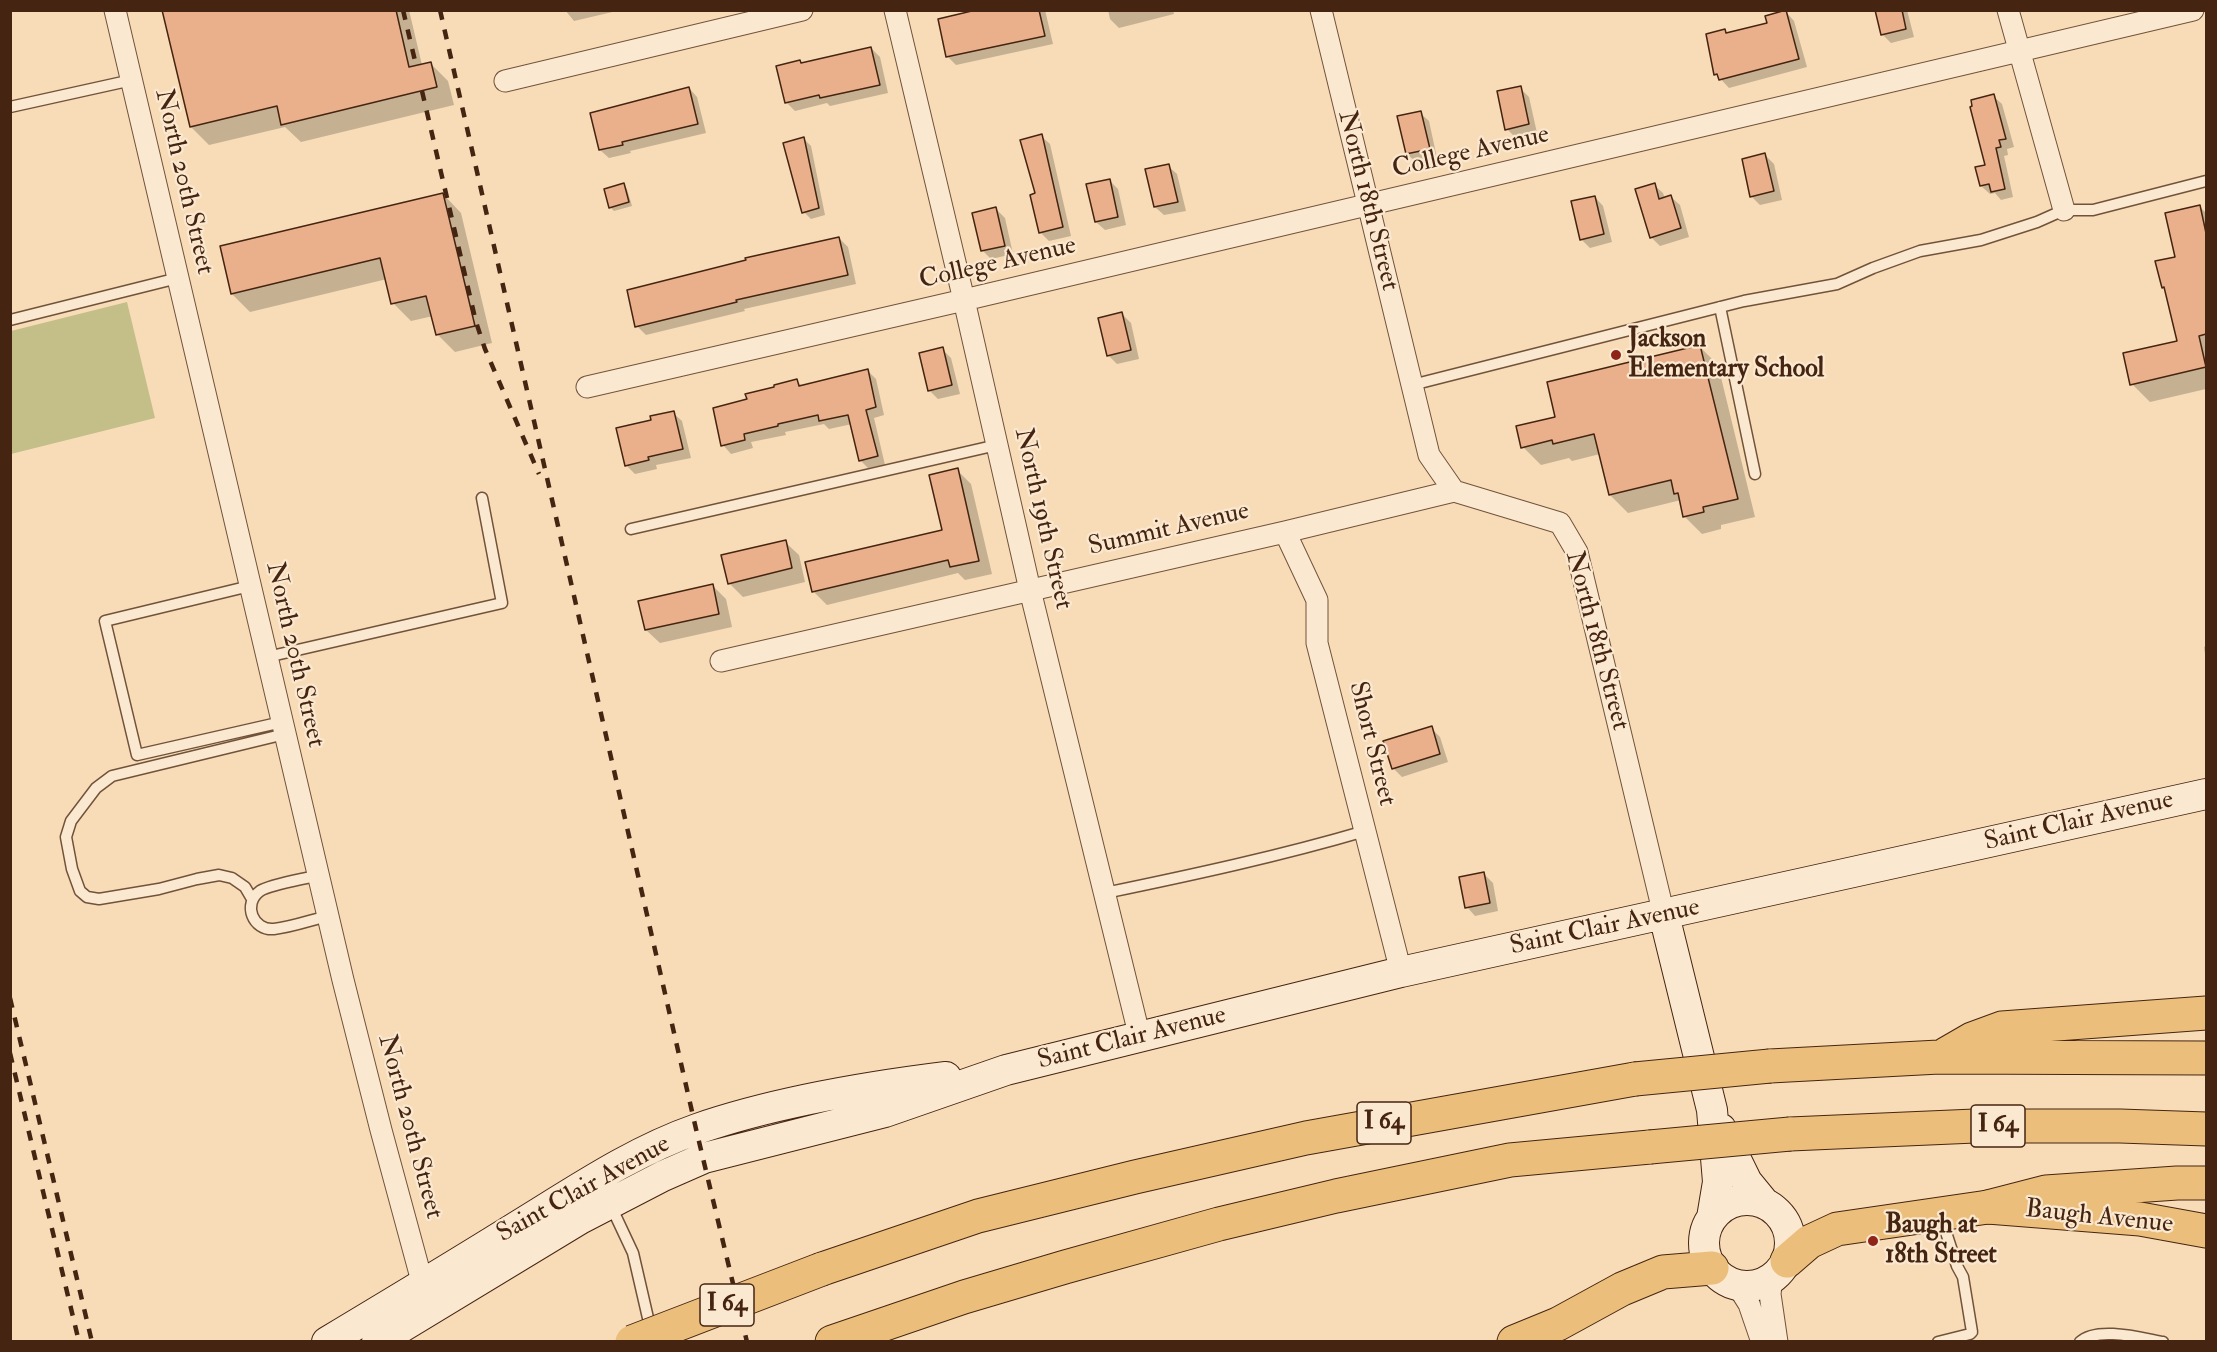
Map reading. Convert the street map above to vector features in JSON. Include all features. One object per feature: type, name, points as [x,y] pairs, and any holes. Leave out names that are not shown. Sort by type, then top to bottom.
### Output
[{"type":"main road","name":"Saint Clair Avenue","points":[[327,1341],[427,1297],[607,1189],[704,1158],[885,1112],[1006,1070],[1401,972],[2206,794]]},
{"type":"main road","name":"North 18th Street","points":[[1664,915],[1712,1110],[1718,1182],[1713,1218]]},
{"type":"main road","points":[[1939,1058],[1972,1040],[2002,1028],[2206,1012]]},
{"type":"main road","name":"I 64","points":[[632,1341],[822,1269],[978,1216],[1306,1138],[1635,1079],[1770,1066],[1939,1058],[2206,1058]]},
{"type":"main road","name":"North 18th Street","points":[[1712,1110],[1747,1182],[1766,1204]]},
{"type":"main road","name":"I 64","points":[[836,1340],[1065,1267],[1219,1224],[1336,1196],[1510,1160],[1790,1134],[1975,1126],[2206,1129]]},
{"type":"main road","points":[[1988,1207],[2046,1192],[2206,1183]]},
{"type":"main road","points":[[1514,1341],[1558,1324],[1622,1289],[1663,1272],[1724,1277],[1751,1286],[1762,1284],[1779,1270],[1790,1239],[1783,1218],[1766,1204],[1744,1200],[1732,1203],[1713,1218],[1705,1236],[1704,1247],[1724,1277]]},
{"type":"main road","name":"Baugh Avenue","points":[[1779,1270],[1809,1242],[1837,1229],[1988,1207],[2140,1219],[2206,1231]]},
{"type":"main road","name":"Saint Clair Avenue","points":[[376,1341],[427,1297]]},
{"type":"street","name":"North 20th Street","points":[[115,10],[328,916],[381,1130],[427,1297]]},
{"type":"street","points":[[505,81],[802,10]]},
{"type":"street","name":"North 19th Street","points":[[895,10],[964,300],[1029,590],[1140,1038]]},
{"type":"street","name":"North 18th Street","points":[[1322,10],[1429,455],[1454,491],[1560,523],[1577,552],[1664,915]]},
{"type":"street","points":[[2008,10],[2064,210]]},
{"type":"street","name":"College Avenue","points":[[586,387],[2193,10]]},
{"type":"street","name":"Summit Avenue","points":[[721,661],[1454,491]]},
{"type":"street","name":"Short Street","points":[[1285,532],[1317,600],[1317,644],[1401,972]]},
{"type":"street","points":[[1777,1341],[1770,1294],[1779,1270]]},
{"type":"street","points":[[1724,1277],[1749,1304],[1762,1341]]},
{"type":"lane","points":[[10,107],[132,80]]},
{"type":"lane","points":[[1412,385],[1720,307],[1837,284],[1920,251],[1981,240],[2037,222],[2064,210],[2093,210],[2206,182]]},
{"type":"lane","points":[[10,320],[178,278]]},
{"type":"lane","points":[[1720,307],[1755,474]]},
{"type":"lane","points":[[631,529],[997,445]]},
{"type":"lane","points":[[267,657],[502,603],[482,498]]},
{"type":"lane","points":[[250,586],[105,621],[137,755],[284,728]]},
{"type":"lane","points":[[252,899],[245,887],[232,878],[219,875],[159,889],[99,899],[87,897],[80,891],[72,869],[66,837],[71,821],[96,788],[112,776],[284,728]]},
{"type":"lane","points":[[1105,893],[1178,878],[1365,831]]},
{"type":"lane","points":[[319,875],[262,890],[252,899],[250,904],[252,915],[255,921],[262,926],[272,929],[328,916]]},
{"type":"lane","points":[[607,1189],[633,1253],[653,1341]]},
{"type":"lane","points":[[1938,1341],[1972,1332],[1963,1277],[1957,1266],[1940,1214]]},
{"type":"lane","points":[[2080,1341],[2085,1337],[2103,1333],[2163,1341]]},
{"type":"shaded area","points":[[127,302],[155,418],[11,454],[11,331]]},
{"type":"building","points":[[162,10],[396,10],[409,67],[431,62],[437,87],[281,125],[277,106],[190,127]]},
{"type":"building","points":[[976,10],[1039,10],[1045,36],[946,57],[938,19]]},
{"type":"building","points":[[1786,10],[1799,59],[1719,80],[1717,74],[1714,75],[1706,34],[1725,29],[1726,33],[1767,23],[1765,16]]},
{"type":"building","points":[[1875,10],[1902,10],[1906,29],[1881,35]]},
{"type":"building","points":[[871,47],[880,85],[785,103],[776,66],[800,60],[801,63]]},
{"type":"building","points":[[1521,86],[1529,124],[1505,130],[1497,91]]},
{"type":"building","points":[[689,87],[698,124],[622,142],[623,145],[599,150],[590,113]]},
{"type":"building","points":[[1994,94],[2006,139],[1999,140],[2001,147],[1996,148],[2005,189],[1991,192],[1989,184],[1980,186],[1975,167],[1985,165],[1970,107],[1972,106],[1971,100]]},
{"type":"building","points":[[1421,111],[1430,149],[1406,154],[1397,116]]},
{"type":"building","points":[[1042,134],[1063,227],[1039,233],[1030,195],[1035,193],[1020,140]]},
{"type":"building","points":[[804,137],[819,208],[802,213],[783,143]]},
{"type":"building","points":[[1765,153],[1774,191],[1750,197],[1742,159]]},
{"type":"building","points":[[1169,164],[1178,202],[1154,207],[1145,169]]},
{"type":"building","points":[[1110,179],[1118,217],[1095,222],[1086,184]]},
{"type":"building","points":[[624,183],[629,202],[609,208],[604,189]]},
{"type":"building","points":[[1655,183],[1659,199],[1671,195],[1681,228],[1650,238],[1635,189]]},
{"type":"building","points":[[443,193],[475,326],[436,335],[426,296],[391,304],[380,258],[231,294],[220,246]]},
{"type":"building","points":[[1595,196],[1604,234],[1580,240],[1571,201]]},
{"type":"building","points":[[2200,205],[2206,233],[2206,334],[2199,336],[2206,367],[2130,385],[2123,353],[2177,341],[2155,261],[2175,257],[2165,213]]},
{"type":"building","points":[[996,207],[1005,246],[981,251],[972,213]]},
{"type":"building","points":[[839,237],[848,275],[736,300],[737,302],[635,327],[627,290],[746,260],[745,258]]},
{"type":"building","points":[[1122,312],[1131,350],[1107,356],[1098,318]]},
{"type":"building","points":[[1700,345],[1738,499],[1703,507],[1704,512],[1683,517],[1678,493],[1674,494],[1671,480],[1609,495],[1594,434],[1553,444],[1552,440],[1521,448],[1516,426],[1555,417],[1547,382]]},
{"type":"building","points":[[943,347],[952,385],[928,391],[919,353]]},
{"type":"building","points":[[868,369],[876,407],[866,410],[878,456],[859,461],[848,415],[819,421],[818,415],[778,424],[778,426],[744,434],[745,440],[721,446],[713,408],[747,399],[745,394],[797,379],[799,386]]},
{"type":"building","points":[[674,411],[683,449],[648,457],[649,460],[625,466],[616,428],[651,420],[650,416]]},
{"type":"building","points":[[958,468],[979,561],[950,567],[948,560],[812,592],[805,562],[942,530],[929,475]]},
{"type":"building","points":[[786,540],[792,568],[728,584],[721,555]]},
{"type":"building","points":[[713,584],[719,614],[645,630],[638,601]]},
{"type":"building","points":[[1432,726],[1440,754],[1392,769],[1383,741]]},
{"type":"building","points":[[1484,872],[1490,903],[1465,908],[1459,877]]},
{"type":"railway","points":[[403,10],[416,65]]},
{"type":"railway","points":[[440,10],[696,1129],[747,1342]]},
{"type":"railway","points":[[422,91],[476,322],[485,349],[539,474]]},
{"type":"railway","points":[[10,998],[92,1342]]},
{"type":"railway","points":[[10,1053],[79,1342]]},
{"type":"place","name":"Jackson Elementary School","points":[[1616,355]]},
{"type":"place","name":"Baugh at 18th Street","points":[[1873,1241]]}]
